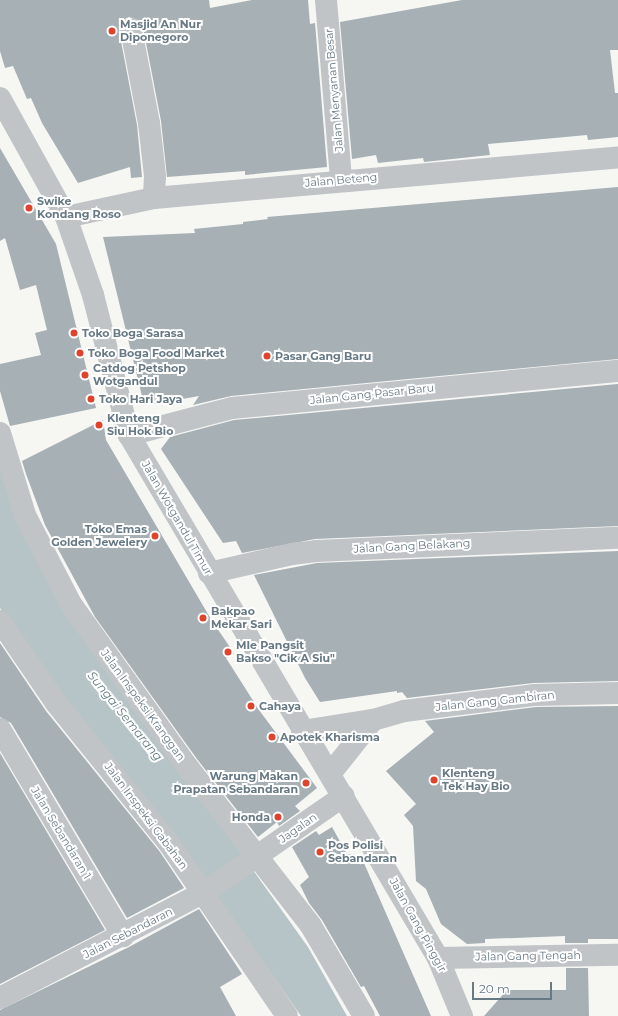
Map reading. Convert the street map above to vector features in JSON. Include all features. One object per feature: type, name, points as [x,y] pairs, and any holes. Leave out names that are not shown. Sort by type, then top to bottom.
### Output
[{"type":"street","name":"Jalan Menyanan Besar","points":[[326,0],[341,180]]},
{"type":"street","points":[[131,29],[149,123],[155,176],[154,198]]},
{"type":"street","name":"Jalan Wotgandul Timur","points":[[0,98],[66,216],[93,294],[129,435],[302,731],[344,796]]},
{"type":"street","name":"Jalan Beteng","points":[[66,216],[154,198],[341,180],[618,157]]},
{"type":"street","name":"Jalan Gang Pasar Baru","points":[[129,435],[232,408],[618,370]]},
{"type":"street","name":"Jalan Inspeksi Kranggan","points":[[0,433],[25,515],[71,604],[191,772],[255,858],[311,926],[364,1016]]},
{"type":"street","name":"Jalan Gang Belakang","points":[[209,573],[292,554],[316,551],[618,538]]},
{"type":"street","name":"Jalan Inspeksi Gabahan","points":[[0,621],[39,680],[170,845],[205,892],[286,1016]]},
{"type":"street","name":"Jalan Gang Gambiran","points":[[302,731],[374,720],[404,711],[535,695],[618,693]]},
{"type":"street","points":[[330,774],[374,720]]},
{"type":"street","name":"Jalan Sebandaran 1","points":[[0,729],[122,936]]},
{"type":"street","name":"Jagalan","points":[[255,858],[344,796]]},
{"type":"street","name":"Jalan Gang Pinggir","points":[[344,796],[438,958],[462,1016]]},
{"type":"street","name":"Jalan Sebandaran","points":[[0,998],[205,892],[255,858]]},
{"type":"street","name":"Jalan Gang Tengah","points":[[438,958],[618,955]]},
{"type":"water","name":"Sungai Semarang","points":[[0,467],[147,722],[308,947],[347,1016],[301,1016],[243,934],[28,653],[0,608]]},
{"type":"building","points":[[0,0],[209,0],[210,8],[252,0],[308,0],[310,24],[315,23],[327,167],[245,175],[245,171],[167,177],[161,121],[143,27],[140,21],[129,17],[123,20],[119,31],[137,125],[142,177],[131,178],[130,167],[78,183],[42,123],[31,98],[27,99],[13,66],[5,68],[0,51]]},
{"type":"building","points":[[462,0],[618,0],[618,50],[610,50],[615,93],[618,93],[618,137],[588,140],[587,135],[488,144],[490,155],[424,162],[423,158],[378,163],[376,155],[352,159],[340,22]]},
{"type":"building","points":[[0,148],[56,244],[96,408],[10,426],[0,391],[0,364],[41,355],[35,333],[47,330],[36,285],[20,290],[5,238],[0,241]]},
{"type":"building","points":[[618,187],[618,359],[231,396],[193,405],[199,396],[155,404],[142,396],[103,237],[195,233],[194,229],[243,224],[243,222],[268,219],[267,217]]},
{"type":"building","points":[[618,384],[618,526],[315,539],[242,553],[236,541],[223,543],[161,449],[170,437],[234,420]]},
{"type":"building","points":[[103,420],[106,440],[212,621],[234,653],[226,658],[259,710],[317,788],[295,806],[300,811],[279,826],[277,822],[258,837],[197,759],[95,617],[45,525],[26,474],[22,461]]},
{"type":"building","points":[[618,551],[618,681],[533,683],[407,698],[402,692],[397,693],[397,691],[320,702],[305,678],[254,575],[317,563]]},
{"type":"building","points":[[0,643],[46,711],[160,852],[184,888],[127,918],[11,723],[0,717]]},
{"type":"building","points":[[618,706],[618,939],[588,939],[588,943],[565,943],[565,936],[485,939],[485,943],[467,944],[441,924],[426,889],[416,881],[413,826],[404,815],[416,804],[386,771],[434,732],[425,721],[536,707]]},
{"type":"building","points":[[0,753],[105,930],[0,984]]},
{"type":"building","points":[[332,827],[347,854],[360,854],[431,1016],[380,1016],[364,986],[361,987],[322,920],[309,903],[300,885],[309,877],[292,847],[316,831],[319,835]]},
{"type":"building","points":[[199,909],[242,974],[220,987],[236,1016],[0,1016],[0,1010],[129,947]]},
{"type":"building","points":[[566,968],[588,968],[589,1016],[484,1016],[507,990],[566,990]]},
{"type":"place","name":"Masjid An Nur Diponegoro","points":[[112,31]]},
{"type":"place","name":"Swike Kondang Roso","points":[[29,208]]},
{"type":"place","name":"Toko Boga Sarasa","points":[[74,333]]},
{"type":"place","name":"Toko Boga Food Market","points":[[80,353]]},
{"type":"place","name":"Pasar Gang Baru","points":[[267,356]]},
{"type":"place","name":"Catdog Petshop Wotgandul","points":[[85,375]]},
{"type":"place","name":"Toko Hari Jaya","points":[[91,399]]},
{"type":"place","name":"Klenteng Siu Hok Bio","points":[[99,425]]},
{"type":"place","name":"Toko Emas Golden Jewelery","points":[[155,536]]},
{"type":"place","name":"Bakpao Mekar Sari","points":[[203,618]]},
{"type":"place","name":"MIe Pangsit Bakso \"Cik A Siu\"","points":[[228,652]]},
{"type":"place","name":"Cahaya","points":[[251,706]]},
{"type":"place","name":"Apotek Kharisma","points":[[272,737]]},
{"type":"place","name":"Klenteng Tek Hay Bio","points":[[434,780]]},
{"type":"place","name":"Warung Makan Prapatan Sebandaran","points":[[306,783]]},
{"type":"place","name":"Honda","points":[[278,817]]},
{"type":"place","name":"Pos Polisi Sebandaran","points":[[320,852]]}]
